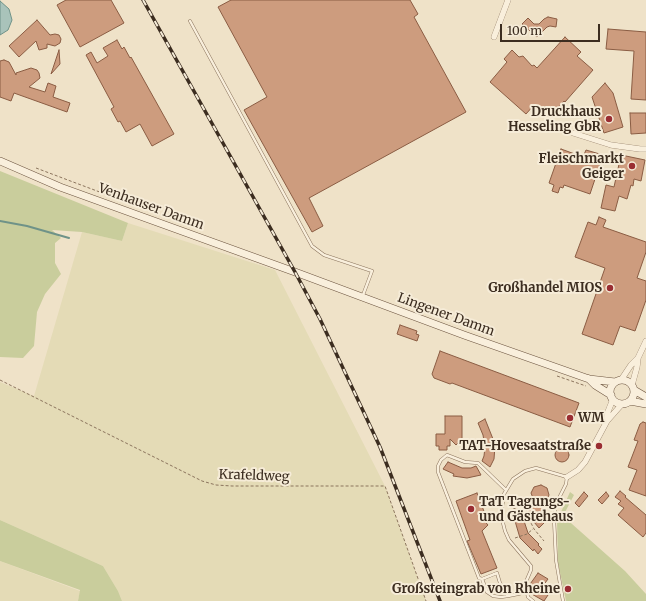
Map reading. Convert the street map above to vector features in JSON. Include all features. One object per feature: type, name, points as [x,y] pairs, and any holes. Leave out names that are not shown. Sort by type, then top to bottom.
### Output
[{"type":"main road","name":"Venhauser Damm","points":[[0,161],[60,187],[295,272]]},
{"type":"main road","name":"Lingener Damm","points":[[295,272],[362,298],[589,379],[618,381]]},
{"type":"main road","name":"Lingener Damm","points":[[589,379],[612,397]]},
{"type":"main road","points":[[646,397],[633,388],[629,382],[618,381],[611,388],[612,397],[615,402],[622,404],[630,401],[646,404]]},
{"type":"main road","points":[[630,401],[634,394],[633,388]]},
{"type":"street","points":[[494,37],[508,0]]},
{"type":"street","points":[[573,133],[611,145],[646,149]]},
{"type":"street","points":[[618,381],[638,358],[646,341]]},
{"type":"street","points":[[633,388],[638,358]]},
{"type":"street","points":[[607,421],[607,414],[612,397]]},
{"type":"street","points":[[567,477],[578,470],[585,462],[607,421],[622,404]]},
{"type":"lane","points":[[190,21],[312,246],[324,255],[372,271],[362,298]]},
{"type":"lane","points":[[506,490],[478,463],[465,462],[447,455],[441,460],[438,466],[438,472],[476,571],[479,578],[482,579],[487,592],[495,596],[508,596],[526,592]]},
{"type":"lane","points":[[533,601],[528,597],[525,584],[531,570],[531,566],[509,540],[501,515],[506,490],[513,479],[528,469],[536,468],[567,477],[566,484],[556,504],[554,520],[556,560],[563,601]]},
{"type":"lane","points":[[482,579],[497,573],[500,583],[508,596]]},
{"type":"path","points":[[36,168],[160,215]]},
{"type":"path","name":"Krafeldweg","points":[[0,380],[188,475],[216,485],[386,486],[426,601]]},
{"type":"path","points":[[502,504],[518,510],[528,517],[534,529],[544,541]]},
{"type":"path","points":[[503,522],[512,518],[518,510]]},
{"type":"path","points":[[509,540],[527,534],[534,529]]},
{"type":"shaded area","points":[[128,223],[275,270],[385,486],[426,601],[122,601],[118,591],[103,566],[0,520],[0,382],[34,396],[82,232],[122,241]]},
{"type":"shaded area","points":[[0,561],[80,591],[78,601],[0,601]]},
{"type":"green space","points":[[0,171],[128,223],[122,241],[82,232],[52,230],[61,238],[55,243],[55,263],[61,274],[45,294],[37,312],[34,346],[23,358],[0,357]]},
{"type":"green space","points":[[570,492],[574,495],[563,516],[625,571],[646,594],[646,601],[566,601],[558,563],[557,521]]},
{"type":"green space","points":[[0,520],[103,566],[118,591],[122,601],[78,601],[80,590],[0,561]]},
{"type":"water","points":[[0,1],[9,9],[12,20],[8,30],[0,35]]},
{"type":"building","points":[[66,0],[111,0],[124,23],[80,47],[57,5]]},
{"type":"building","points":[[231,0],[410,0],[418,14],[414,17],[466,112],[309,198],[323,226],[312,232],[244,110],[267,97],[218,7]]},
{"type":"building","points":[[548,17],[557,19],[556,27],[547,27],[537,37],[522,24],[528,18],[534,24],[539,24]]},
{"type":"building","points":[[37,20],[50,35],[59,35],[61,39],[60,43],[55,46],[47,44],[47,48],[39,50],[36,41],[19,57],[9,46]]},
{"type":"building","points":[[608,29],[646,32],[646,100],[631,99],[634,51],[606,49]]},
{"type":"building","points":[[565,37],[581,52],[577,56],[593,70],[565,102],[564,101],[558,108],[556,107],[547,117],[534,105],[526,114],[490,82],[507,62],[504,59],[512,50],[519,57],[523,56],[532,66],[534,65],[537,68]]},
{"type":"building","points":[[117,40],[122,49],[124,47],[130,58],[131,57],[174,134],[152,146],[140,124],[126,132],[120,121],[118,122],[111,109],[114,107],[86,55],[91,52],[97,63],[108,56],[103,48]]},
{"type":"building","points":[[59,50],[60,64],[51,74]]},
{"type":"building","points":[[4,60],[9,62],[16,75],[16,73],[31,68],[37,70],[40,78],[29,87],[45,92],[48,83],[56,86],[53,97],[70,103],[67,112],[14,93],[11,101],[0,97],[0,61]]},
{"type":"building","points":[[605,83],[613,93],[623,127],[604,133],[592,97]]},
{"type":"building","points":[[630,113],[646,113],[646,133],[631,134]]},
{"type":"building","points":[[561,149],[583,157],[586,150],[603,155],[590,194],[564,185],[563,188],[560,187],[558,193],[552,191],[554,185],[549,183]]},
{"type":"building","points":[[621,155],[645,160],[641,181],[634,179],[633,186],[631,185],[627,199],[619,196],[615,211],[601,208],[606,185],[614,187]]},
{"type":"building","points":[[599,217],[606,220],[603,227],[646,242],[646,252],[637,278],[646,281],[646,300],[635,331],[620,326],[613,345],[582,334],[605,268],[575,257],[588,222],[596,225]]},
{"type":"building","points":[[400,325],[417,331],[416,334],[419,335],[417,341],[397,334]]},
{"type":"building","points":[[440,351],[579,403],[570,427],[452,383],[450,384],[434,378],[432,374]]},
{"type":"building","points":[[445,416],[462,416],[462,439],[456,445],[450,439],[450,446],[447,446],[447,450],[439,450],[439,446],[436,446],[436,434],[445,434]]},
{"type":"building","points":[[485,419],[493,439],[494,438],[495,446],[494,459],[490,467],[482,461],[485,447],[483,435],[478,423]]},
{"type":"building","points":[[643,422],[646,423],[646,496],[629,490],[637,470],[628,467],[638,441],[634,440],[640,424]]},
{"type":"building","points":[[559,448],[565,448],[569,452],[569,458],[565,462],[559,462],[555,458],[555,452]]},
{"type":"building","points":[[448,462],[462,468],[471,468],[476,466],[481,475],[467,478],[453,476],[454,474],[443,469]]},
{"type":"building","points":[[541,485],[547,488],[549,495],[541,512],[545,522],[539,528],[529,516],[525,506],[528,499],[533,498],[531,493],[534,487]]},
{"type":"building","points":[[620,491],[646,515],[646,533],[643,537],[618,515],[624,508],[618,504],[621,501],[615,497]]},
{"type":"building","points":[[584,492],[588,496],[579,507],[575,503]]},
{"type":"building","points":[[606,492],[609,496],[602,504],[598,500]]},
{"type":"building","points":[[477,493],[485,514],[480,516],[488,525],[482,531],[497,568],[481,574],[467,541],[470,540],[456,501]]},
{"type":"building","points":[[523,518],[528,533],[542,549],[538,554],[520,538],[515,521]]},
{"type":"building","points":[[538,573],[548,579],[542,587],[550,592],[544,601],[530,593],[528,587]]},
{"type":"waterway","points":[[0,221],[27,226],[69,238]]},
{"type":"railway","points":[[143,0],[320,319],[380,447],[440,601]]},
{"type":"place","name":"Druckhaus Hesseling GbR","points":[[609,119]]},
{"type":"place","name":"Fleischmarkt Geiger","points":[[632,166]]},
{"type":"place","name":"Großhandel MIOS","points":[[610,288]]},
{"type":"place","name":"WM","points":[[570,418]]},
{"type":"place","name":"TAT-Hovesaatstraße","points":[[599,446]]},
{"type":"place","name":"TaT Tagungs- und Gästehaus","points":[[471,509]]},
{"type":"place","name":"Großsteingrab von Rheine","points":[[568,589]]}]
